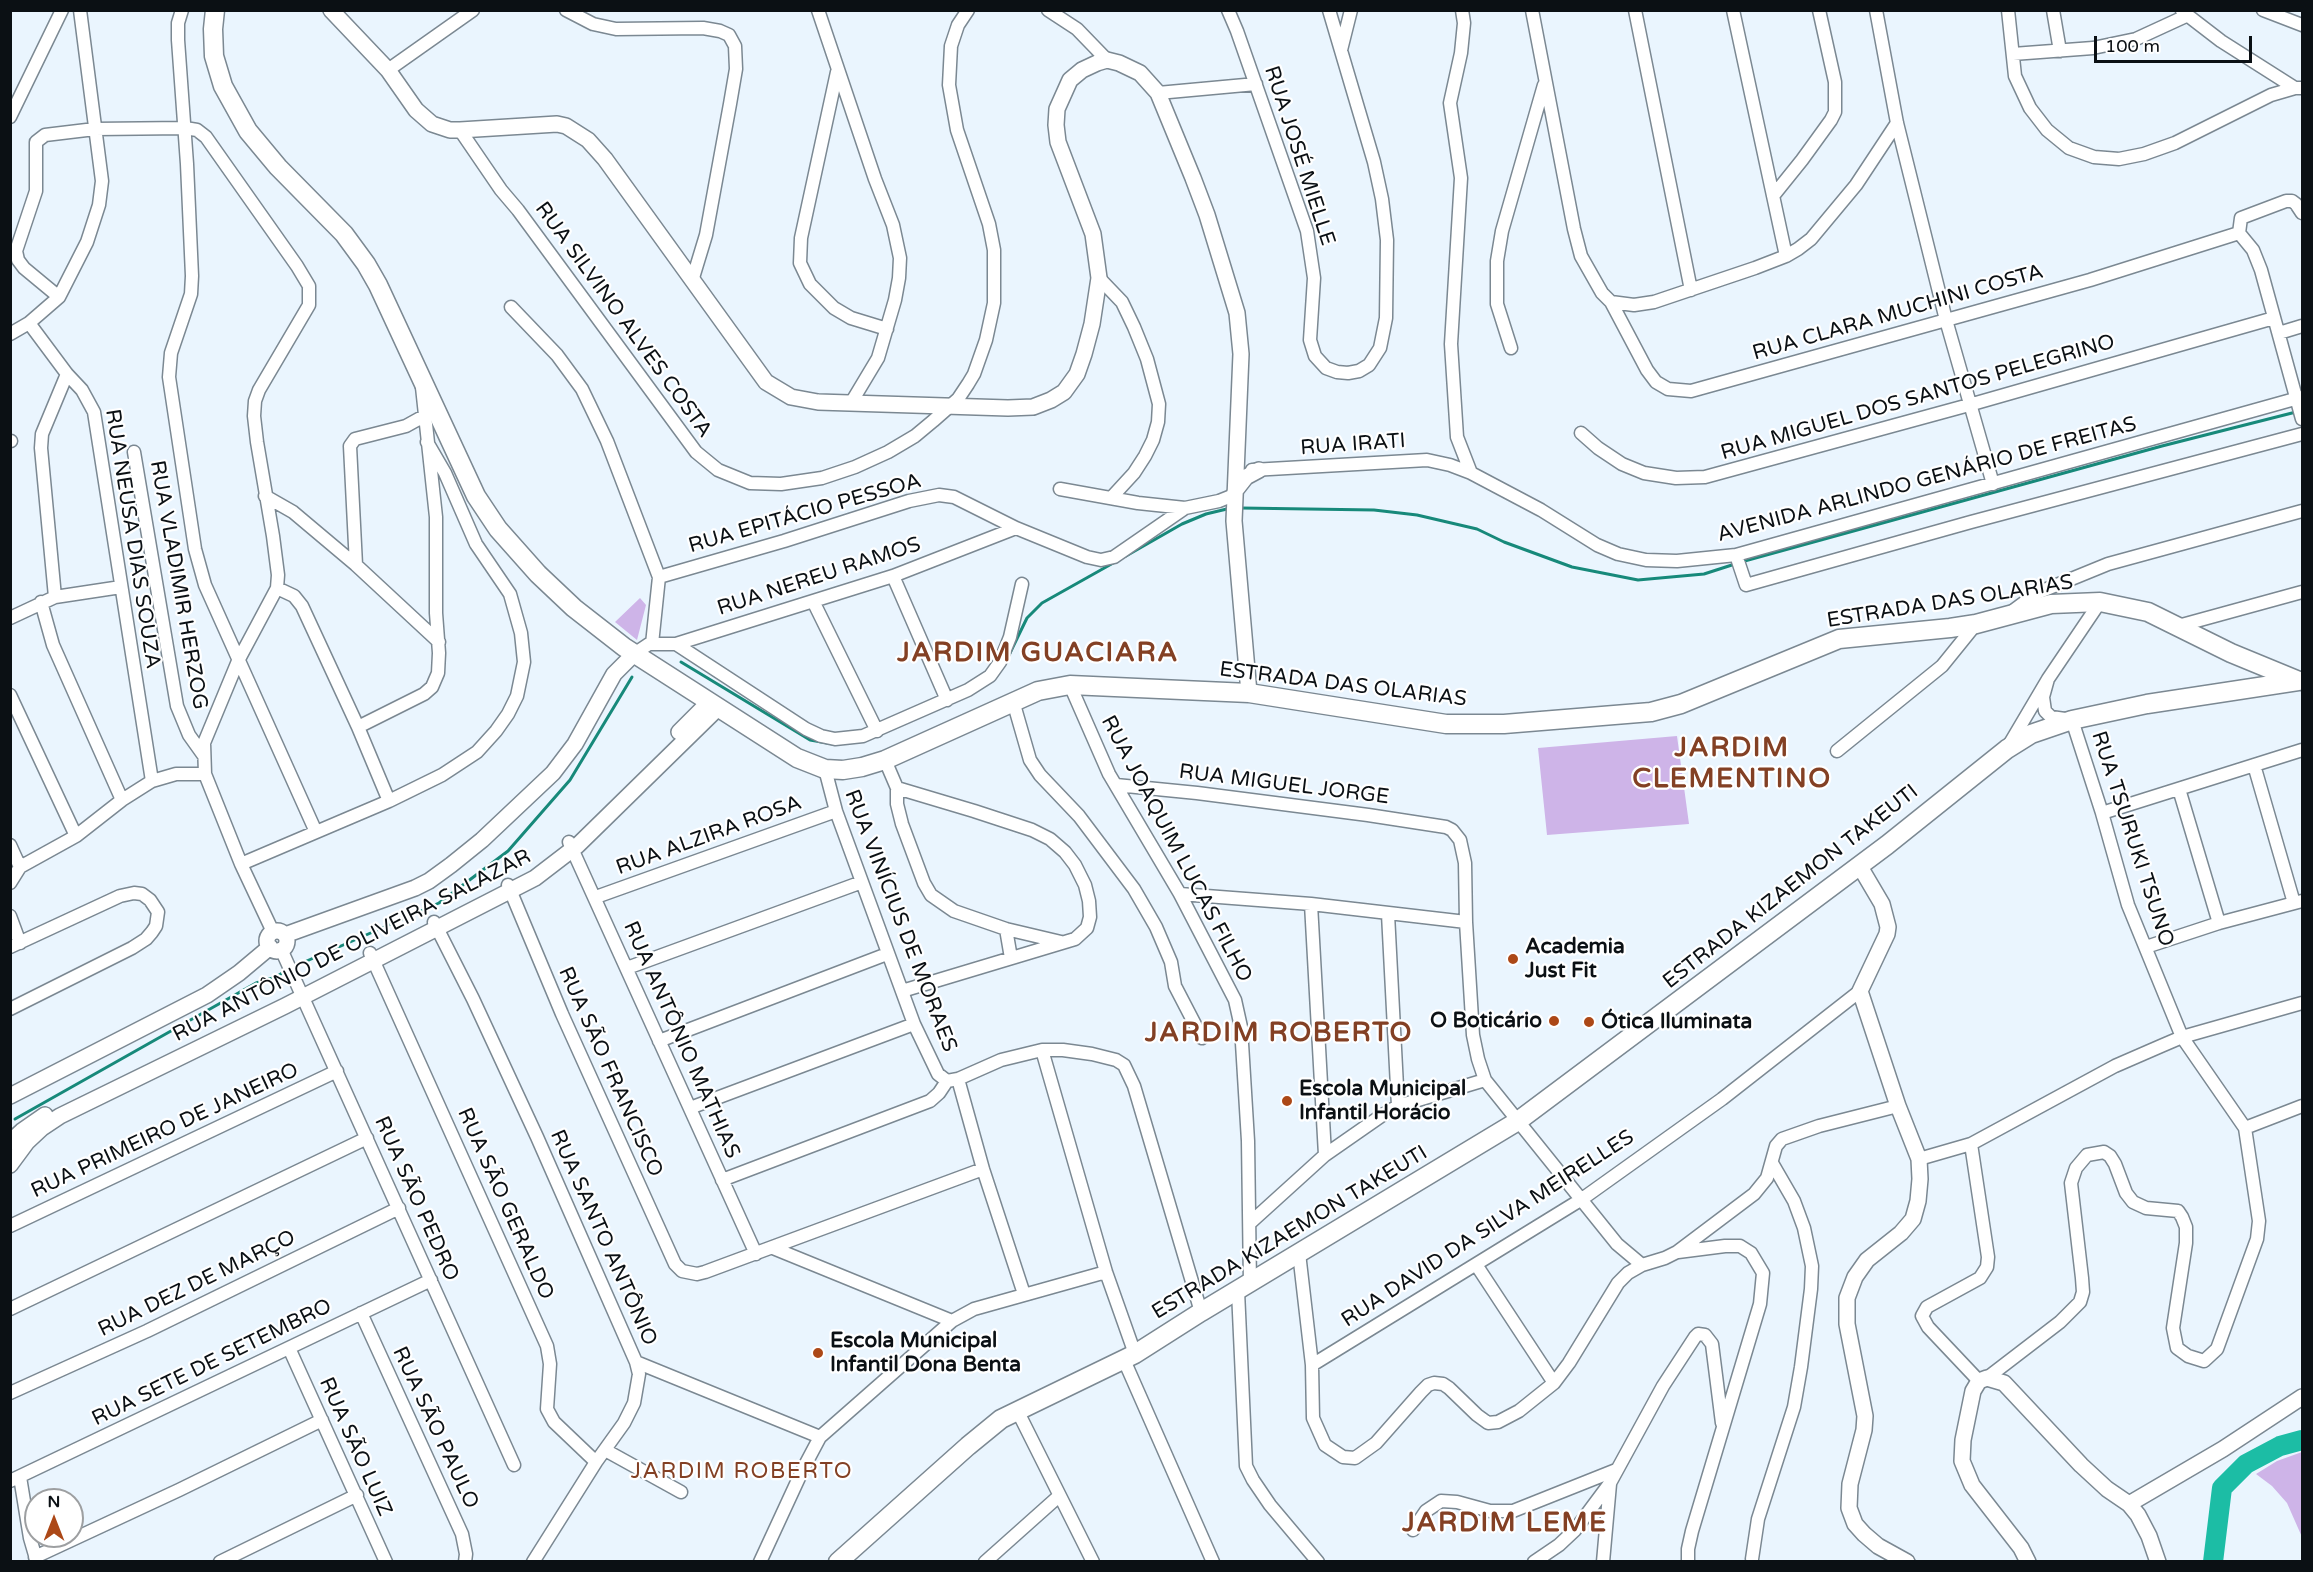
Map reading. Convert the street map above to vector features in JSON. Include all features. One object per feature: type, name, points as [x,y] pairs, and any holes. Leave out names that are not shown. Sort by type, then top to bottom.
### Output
[{"type":"main road","name":"ESTRADA DAS OLARIAS","points":[[215,10],[214,56],[223,86],[249,131],[278,167],[354,246],[378,285],[476,496],[498,529],[538,574],[574,608],[634,654],[797,758],[825,769],[843,770],[885,760],[1013,701],[1038,692],[1070,685],[1249,693],[1446,724],[1504,724],[1651,712],[1681,704],[1839,639],[1919,633],[1976,624],[2051,604],[2100,602],[2148,612],[2231,653],[2301,681]]},
{"type":"main road","name":"ESTRADA DAS OLARIAS","points":[[2231,653],[2244,664],[2247,671],[2244,688]]},
{"type":"main road","name":"ESTRADA KIZAEMON TAKEUTI","points":[[838,1562],[992,1425],[1017,1410],[1130,1357],[1518,1121],[1887,845],[2007,749],[2031,734],[2072,720],[2146,704],[2301,681]]},
{"type":"street","points":[[10,117],[62,10]]},
{"type":"street","points":[[10,334],[29,323],[59,297],[87,242],[99,205],[102,181],[80,10]]},
{"type":"street","points":[[182,10],[178,23],[178,40],[192,276],[191,294],[171,353],[169,377],[200,567],[205,585],[316,832]]},
{"type":"street","points":[[331,10],[388,70],[416,110],[432,124],[450,130],[557,124],[576,131],[588,140],[605,159],[766,382],[777,390],[797,398],[818,402],[947,408],[1033,407],[1064,392],[1077,374],[1084,354],[1092,324],[1099,278],[1094,234],[1058,142],[1057,109],[1070,80],[1082,70],[1107,60]]},
{"type":"street","points":[[388,70],[473,10]]},
{"type":"street","points":[[566,10],[592,24],[616,29],[703,28],[720,30],[729,35],[735,46],[736,69],[730,104],[706,235],[693,281]]},
{"type":"street","points":[[818,10],[898,242],[899,279],[887,329],[878,358],[851,403]]},
{"type":"street","name":"RUA SILVINO ALVES COSTA","points":[[460,130],[501,190],[696,452],[718,470],[750,483],[781,484],[822,478],[855,467],[888,452],[915,436],[958,399],[979,362],[990,324],[995,284],[994,250],[989,224],[957,130],[950,98],[951,46],[958,25],[968,10]]},
{"type":"street","points":[[1048,10],[1077,29],[1107,60],[1140,73],[1158,93],[1207,215],[1237,314],[1246,477],[1234,494],[1219,501],[1185,508],[1138,503],[1060,489]]},
{"type":"street","name":"RUA JOSÉ MIELLE","points":[[1228,10],[1307,231],[1314,278],[1310,340],[1315,356],[1326,368],[1337,372],[1359,371],[1375,358],[1383,337],[1386,310],[1387,240],[1374,162],[1329,10]]},
{"type":"street","points":[[1341,51],[1351,10]]},
{"type":"street","points":[[1462,10],[1464,23],[1461,52],[1450,103],[1461,177],[1451,344],[1457,437],[1471,473]]},
{"type":"street","name":"RUA CLARA MUCHINI COSTA","points":[[1532,10],[1581,256],[1602,293],[1611,302],[1647,370],[1656,382],[1668,389],[1679,392],[1691,391],[2090,280],[2239,233]]},
{"type":"street","points":[[1635,10],[1691,290]]},
{"type":"street","points":[[1733,10],[1786,256]]},
{"type":"street","points":[[1773,196],[1802,160],[1835,112],[1835,82],[1819,10]]},
{"type":"street","points":[[1876,10],[1897,123],[1946,320],[1993,484]]},
{"type":"street","points":[[2008,10],[2015,76],[2030,108],[2047,130],[2068,148],[2100,158],[2118,159],[2144,154],[2175,143],[2271,95],[2299,88]]},
{"type":"street","points":[[2053,10],[2060,51]]},
{"type":"street","points":[[2263,10],[2302,25]]},
{"type":"street","points":[[2013,54],[2093,48],[2136,39],[2184,13],[2299,88]]},
{"type":"street","points":[[838,70],[801,238],[800,263],[810,284],[834,308],[851,318],[887,329]]},
{"type":"street","points":[[1510,348],[1497,304],[1497,261],[1502,231],[1545,83]]},
{"type":"street","points":[[1158,93],[1256,84]]},
{"type":"street","points":[[1611,302],[1634,305],[1654,302],[1786,256],[1811,239],[1863,176],[1897,123]]},
{"type":"street","points":[[59,297],[24,268],[15,251],[36,191],[36,142],[45,135],[95,129],[185,128],[197,130],[206,136],[309,286],[309,305],[259,390],[255,401],[254,416],[277,565],[277,588],[238,661],[208,729],[204,743],[204,756]]},
{"type":"street","points":[[2302,213],[2296,204],[2286,201],[2241,218],[2239,233],[2253,250],[2257,260],[2299,399],[2302,419]]},
{"type":"street","points":[[1099,278],[1122,302],[1134,327],[1148,359],[1159,404],[1153,440],[1145,456],[1134,473],[1111,498]]},
{"type":"street","points":[[511,307],[557,355],[582,389],[607,441],[652,553],[659,577],[652,644]]},
{"type":"street","name":"RUA MIGUEL DOS SANTOS PELEGRINO","points":[[1581,433],[1606,454],[1644,473],[1676,478],[1706,477],[2274,318]]},
{"type":"street","name":"RUA NEUSA DIAS SOUZA","points":[[29,323],[89,399],[94,412],[152,781]]},
{"type":"street","points":[[2279,333],[2302,326]]},
{"type":"street","points":[[55,597],[41,448],[42,434],[67,374]]},
{"type":"street","points":[[358,727],[413,700],[432,687],[438,673],[436,517],[422,380]]},
{"type":"street","name":"AVENIDA ARLINDO GENÁRIO DE FREITAS","points":[[1471,473],[1541,510],[1597,545],[1618,554],[1646,560],[1737,558],[2299,399]]},
{"type":"street","points":[[356,565],[350,447],[355,439],[395,430],[424,416]]},
{"type":"street","points":[[1737,558],[1744,581],[2302,434]]},
{"type":"street","points":[[241,864],[389,801],[442,775],[477,752],[508,714],[517,696],[524,662],[521,633],[510,594],[476,544],[445,473],[427,442]]},
{"type":"street","name":"RUA VLADIMIR HERZOG","points":[[134,452],[177,706],[189,735],[204,756]]},
{"type":"street","name":"RUA IRATI","points":[[1245,467],[1427,460],[1471,473]]},
{"type":"street","points":[[1245,467],[1234,494],[1234,521],[1249,693]]},
{"type":"street","name":"RUA EPITÁCIO PESSOA","points":[[659,577],[784,542],[909,501],[939,495],[954,497],[1016,528],[1101,560],[1114,556],[1185,508]]},
{"type":"street","points":[[265,496],[293,512],[356,565],[439,642]]},
{"type":"street","points":[[2008,614],[2037,593],[2108,564],[2302,511]]},
{"type":"street","name":"RUA NEREU RAMOS","points":[[634,654],[645,645],[676,644],[893,576],[1016,528]]},
{"type":"street","points":[[893,576],[947,700]]},
{"type":"street","points":[[676,644],[813,733],[835,739],[863,736],[947,700],[980,684],[990,676],[1000,662],[1010,636],[1022,584]]},
{"type":"street","points":[[10,618],[55,597],[121,587]]},
{"type":"street","points":[[277,588],[289,592],[302,606],[358,727],[389,801]]},
{"type":"street","points":[[2178,626],[2302,592]]},
{"type":"street","points":[[813,601],[877,731]]},
{"type":"street","points":[[41,602],[53,645],[122,800]]},
{"type":"street","points":[[2007,749],[2048,679],[2100,602]]},
{"type":"street","points":[[1837,751],[1942,666],[1976,624]]},
{"type":"street","points":[[10,1096],[207,995],[278,944],[429,881],[490,833],[553,773],[575,744],[614,674],[634,654]]},
{"type":"street","points":[[2048,679],[2043,697],[2045,711],[2051,717],[2072,720]]},
{"type":"street","name":"RUA JOAQUIM LUCAS FILHO","points":[[1070,685],[1116,785],[1180,894],[1222,972],[1238,1012],[1247,1130],[1250,1223],[1244,1288],[1246,1466],[1270,1505],[1318,1562]]},
{"type":"street","points":[[10,695],[76,836]]},
{"type":"street","points":[[1013,701],[1030,760],[1040,776],[1079,816],[1134,889],[1156,927],[1172,962],[1175,986],[1202,1038]]},
{"type":"street","name":"RUA ANTÔNIO DE OLIVEIRA SALAZAR","points":[[10,1165],[27,1142],[60,1116],[302,992],[535,878],[571,846],[714,705]]},
{"type":"street","name":"RUA TSURUKI TSUNO","points":[[2072,720],[2128,905],[2182,1037],[2245,1128]]},
{"type":"street","points":[[2102,813],[2302,750]]},
{"type":"street","name":"RUA SÃO PEDRO","points":[[204,756],[206,774],[241,864],[302,992],[514,1466]]},
{"type":"street","points":[[885,760],[897,788],[897,804],[902,824],[924,883],[931,895],[954,911],[1006,929],[1063,942]]},
{"type":"street","points":[[2146,947],[2219,923],[2298,902],[2254,765]]},
{"type":"street","name":"RUA VINÍCIUS DE MORAES","points":[[825,769],[836,811],[887,954],[915,1024],[938,1074],[952,1080],[1024,1294]]},
{"type":"street","points":[[10,883],[20,867],[76,836],[122,800],[152,781],[176,774],[206,774]]},
{"type":"street","name":"RUA MIGUEL JORGE","points":[[1116,785],[1197,793],[1446,827],[1452,830],[1460,840],[1463,853],[1466,922]]},
{"type":"street","points":[[897,788],[1032,830],[1050,839],[1065,852],[1075,865],[1085,885],[1090,917],[1087,928],[1075,939],[902,991]]},
{"type":"street","points":[[2179,789],[2219,923]]},
{"type":"street","name":"RUA ALZIRA ROSA","points":[[596,897],[836,811]]},
{"type":"street","points":[[10,845],[20,867]]},
{"type":"street","name":"RUA ANTÔNIO MATHIAS","points":[[571,846],[756,1254]]},
{"type":"street","name":"RUA DAVID DA SILVA MEIRELLES","points":[[1312,1365],[1477,1266],[1582,1199],[1722,1099],[1860,991],[1887,934],[1888,927],[1882,904],[1859,865]]},
{"type":"street","points":[[627,968],[862,882]]},
{"type":"street","name":"RUA SÃO FRANCISCO","points":[[509,889],[562,1014],[675,1264],[688,1274],[705,1272],[756,1254]]},
{"type":"street","points":[[10,916],[15,945],[120,896],[142,894],[150,900],[158,912],[156,926],[146,939],[10,1008]]},
{"type":"street","points":[[1180,894],[1311,904],[1466,922],[1473,1035],[1485,1080],[1617,1244],[1642,1265]]},
{"type":"street","points":[[1311,904],[1325,1155]]},
{"type":"street","points":[[1388,914],[1398,1106]]},
{"type":"street","name":"RUA SANTO ANTÔNIO","points":[[436,925],[537,1137],[636,1362],[639,1374],[634,1403],[624,1423],[596,1462],[533,1562]]},
{"type":"street","points":[[1006,929],[1011,958]]},
{"type":"street","points":[[659,1041],[887,954]]},
{"type":"street","name":"RUA SÃO GERALDO","points":[[372,957],[547,1346],[550,1364],[547,1409],[554,1422],[596,1462]]},
{"type":"street","points":[[1860,991],[1898,1106],[1919,1159],[1920,1179],[1918,1201],[1913,1219],[1900,1233],[1867,1260],[1855,1277],[1848,1298],[1846,1324],[1865,1416],[1849,1495],[1851,1518],[1864,1534],[1878,1546],[1907,1562]]},
{"type":"street","name":"RUA ANTÔNIO DE OLIVEIRA SALAZAR","points":[[10,1142],[39,1118],[302,992]]},
{"type":"street","points":[[1919,1159],[1971,1144],[2115,1066],[2182,1037],[2302,1004]]},
{"type":"street","points":[[690,1108],[915,1024]]},
{"type":"street","points":[[1042,1050],[1130,1357],[1213,1562]]},
{"type":"street","points":[[722,1180],[930,1101],[952,1080],[1001,1060],[1042,1050],[1063,1050],[1116,1060],[1124,1065],[1134,1086],[1201,1312]]},
{"type":"street","name":"RUA PRIMEIRO DE JANEIRO","points":[[10,1226],[337,1071]]},
{"type":"street","points":[[1250,1223],[1325,1155],[1356,1132],[1398,1106],[1485,1080]]},
{"type":"street","points":[[1299,1253],[1312,1365],[1313,1418],[1325,1445],[1348,1459],[1362,1455],[1376,1443],[1428,1385],[1443,1384],[1488,1423],[1498,1422],[1519,1411],[1554,1383],[1569,1363],[1618,1283],[1628,1273],[1642,1265],[1677,1252],[1754,1194],[1767,1179],[1779,1142],[1790,1135],[1819,1126],[1898,1106]]},
{"type":"street","points":[[2028,1562],[2021,1548],[1972,1485],[1962,1461],[1963,1440],[1969,1404],[1983,1379],[2060,1322],[2080,1302],[2083,1292],[2072,1175],[2081,1160],[2094,1152],[2104,1152],[2115,1164],[2126,1193],[2133,1202],[2146,1208],[2178,1211],[2182,1217],[2186,1227],[2186,1243],[2172,1328],[2177,1348],[2197,1361],[2204,1361],[2217,1348],[2258,1239],[2259,1221],[2245,1128],[2302,1106]]},
{"type":"street","points":[[10,1129],[39,1118]]},
{"type":"street","points":[[10,1309],[368,1138]]},
{"type":"street","points":[[10,1149],[27,1142]]},
{"type":"street","points":[[1971,1144],[1988,1257],[1987,1267],[1980,1278],[1927,1307],[1922,1316],[1932,1332],[1983,1379],[2004,1383],[2081,1465],[2107,1489],[2129,1504],[2138,1515],[2149,1536],[2158,1562]]},
{"type":"street","points":[[1752,1559],[1758,1519],[1794,1407],[1811,1289],[1812,1266],[1804,1228],[1794,1201],[1772,1163]]},
{"type":"street","points":[[756,1254],[983,1169]]},
{"type":"street","name":"RUA DEZ DE MARÇO","points":[[10,1394],[147,1331],[399,1208]]},
{"type":"street","points":[[1677,1252],[1740,1246],[1751,1253],[1763,1273],[1760,1304],[1692,1531],[1688,1562]]},
{"type":"street","points":[[773,1248],[952,1321]]},
{"type":"street","points":[[1477,1266],[1554,1383]]},
{"type":"street","points":[[760,1562],[820,1437],[952,1321],[974,1309],[1106,1272]]},
{"type":"street","name":"RUA SETE DE SETEMBRO","points":[[15,1479],[431,1281]]},
{"type":"street","name":"RUA SÃO PAULO","points":[[361,1313],[462,1534],[466,1554],[465,1562]]},
{"type":"street","points":[[1534,1562],[1559,1545],[1575,1530],[1610,1483],[1663,1386],[1695,1337],[1705,1335],[1712,1344],[1723,1431]]},
{"type":"street","name":"RUA SÃO LUIZ","points":[[289,1348],[357,1495],[383,1559]]},
{"type":"street","points":[[636,1362],[820,1437]]},
{"type":"street","points":[[2129,1504],[2223,1449],[2302,1397]]},
{"type":"street","points":[[1017,1410],[1093,1562]]},
{"type":"street","points":[[15,1479],[36,1559],[322,1420]]},
{"type":"street","points":[[605,1450],[681,1492]]},
{"type":"street","points":[[1413,1530],[1426,1511],[1441,1501],[1458,1502],[1490,1511],[1513,1511],[1616,1470]]},
{"type":"street","points":[[1603,1562],[1610,1483]]},
{"type":"street","points":[[220,1562],[357,1495]]},
{"type":"street","points":[[985,1562],[1059,1496]]},
{"type":"shaded area","points":[[640,598],[646,605],[637,640],[615,622]]},
{"type":"shaded area","points":[[1677,736],[1689,824],[1547,835],[1538,748]]},
{"type":"shaded area","points":[[2302,1452],[2302,1537],[2287,1503],[2272,1486],[2256,1474],[2277,1461]]},
{"type":"waterway","points":[[1741,562],[2162,446],[2296,412]]},
{"type":"waterway","points":[[1126,556],[1182,524],[1206,514],[1231,508]]},
{"type":"waterway","points":[[1241,508],[1374,510],[1417,515],[1477,529],[1504,542],[1572,567],[1638,580],[1704,574],[1735,564]]},
{"type":"waterway","points":[[1009,655],[1027,618],[1042,603],[1115,562]]},
{"type":"waterway","points":[[681,662],[810,740],[833,744]]},
{"type":"waterway","points":[[293,967],[439,903],[508,851],[570,780],[632,677]]},
{"type":"waterway","points":[[15,1119],[256,983],[276,977],[287,970]]},
{"type":"waterway","points":[[2213,1562],[2222,1488],[2246,1464],[2280,1446],[2302,1440]]},
{"type":"place","name":"Academia Just Fit","points":[[1513,959]]},
{"type":"place","name":"O Boticário","points":[[1554,1021]]},
{"type":"place","name":"Ótica Iluminata","points":[[1589,1022]]},
{"type":"place","name":"Escola Municipal Infantil Horácio","points":[[1287,1101]]},
{"type":"place","name":"Escola Municipal Infantil Dona Benta","points":[[818,1353]]},
{"type":"district","name":"JARDIM GUACIARA","points":[[1038,654]]},
{"type":"district","name":"JARDIM CLEMENTINO","points":[[1732,764]]},
{"type":"district","name":"JARDIM ROBERTO","points":[[1279,1034]]},
{"type":"district","name":"JARDIM ROBERTO","points":[[742,1472]]},
{"type":"district","name":"JARDIM LEME","points":[[1505,1524]]}]
